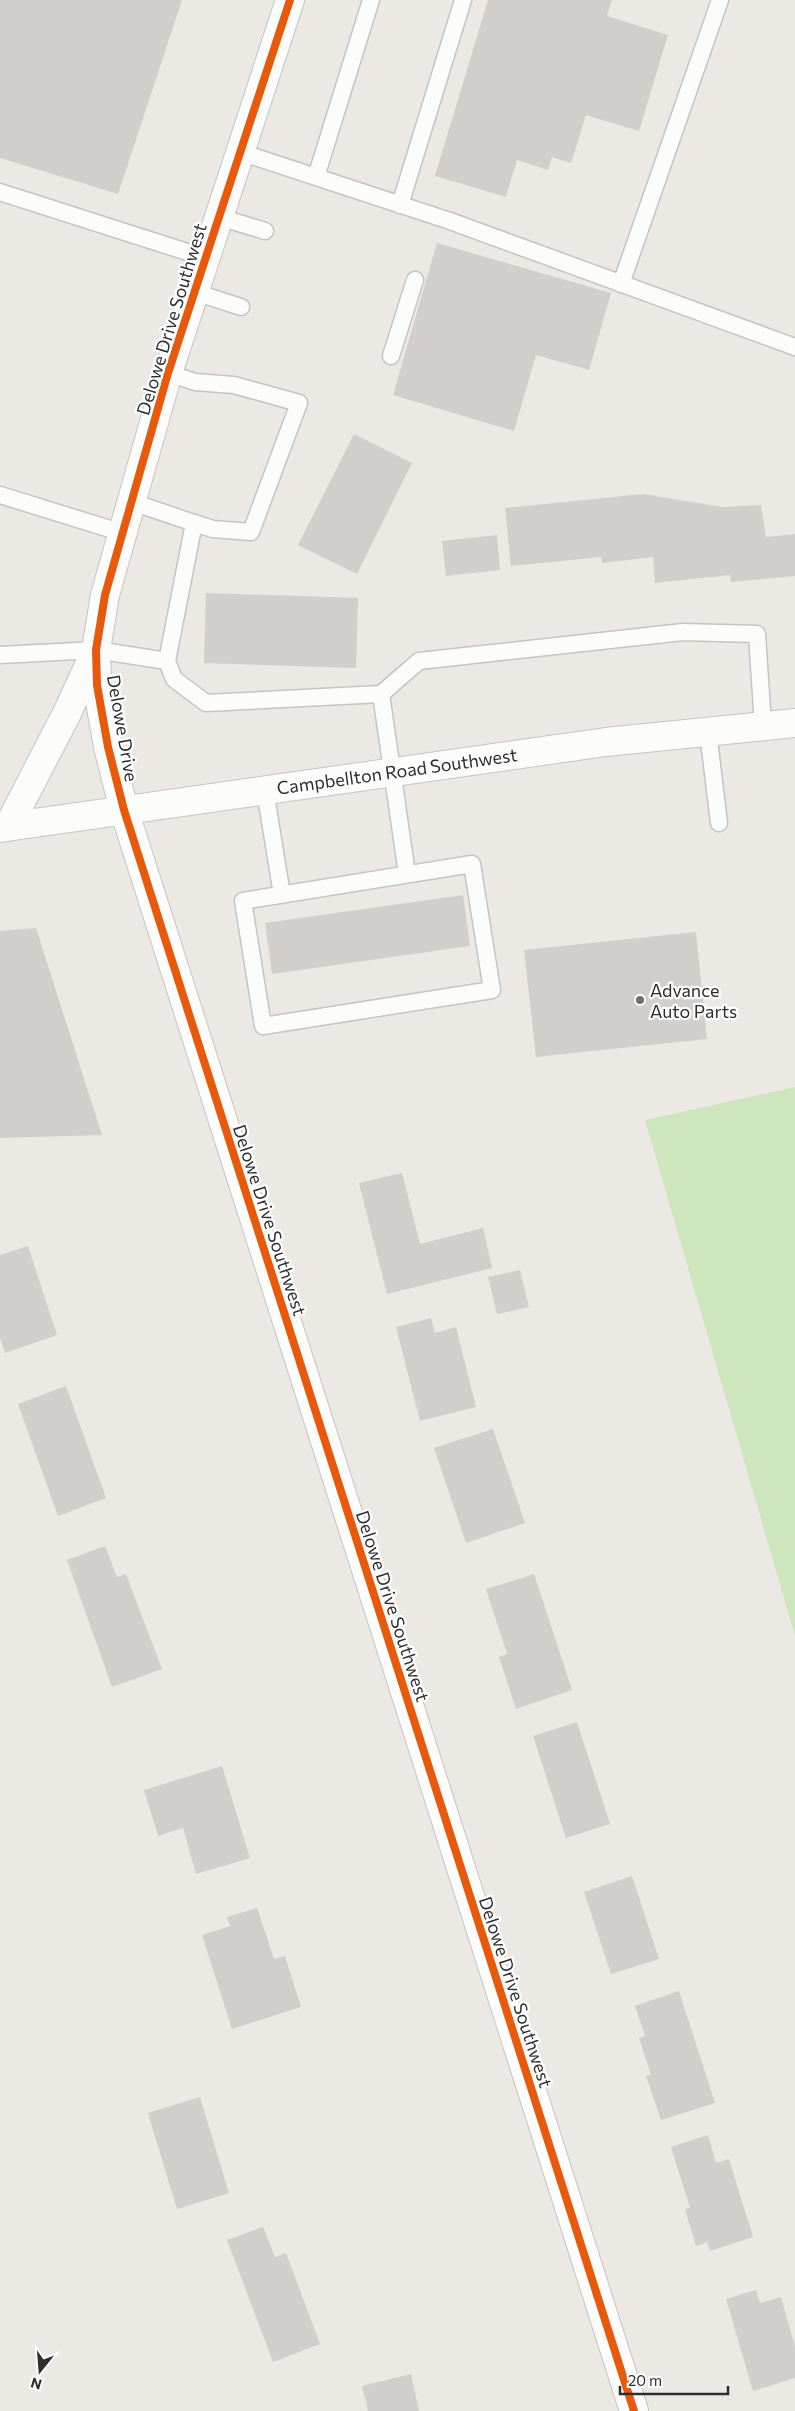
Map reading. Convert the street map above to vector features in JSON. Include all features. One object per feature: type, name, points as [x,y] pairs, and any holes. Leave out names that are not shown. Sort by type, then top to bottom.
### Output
[{"type":"street","name":"Delowe Drive Southwest","points":[[96,650],[105,595],[168,373],[290,0]]},
{"type":"street","name":"Delowe Drive","points":[[96,650],[98,685],[108,747],[124,810]]},
{"type":"street","points":[[4,827],[67,713],[96,650]]},
{"type":"street","name":"Campbellton Road Southwest","points":[[4,827],[606,742],[795,723]]},
{"type":"street","name":"Delowe Drive Southwest","points":[[124,810],[634,2411]]},
{"type":"lane","points":[[316,177],[371,0]]},
{"type":"lane","points":[[400,205],[463,0]]},
{"type":"lane","points":[[621,284],[720,0]]},
{"type":"lane","points":[[240,152],[400,205],[795,347]]},
{"type":"lane","points":[[0,192],[206,258]]},
{"type":"lane","points":[[219,216],[265,231]]},
{"type":"lane","points":[[390,356],[415,280]]},
{"type":"lane","points":[[194,292],[240,307]]},
{"type":"lane","points":[[132,502],[213,529],[251,532],[299,403],[234,385],[195,382],[168,373]]},
{"type":"lane","points":[[0,495],[123,533]]},
{"type":"lane","points":[[194,523],[167,661],[174,679],[206,703],[381,694],[419,661],[683,632],[757,634],[763,726]]},
{"type":"lane","points":[[0,656],[96,650],[167,661]]},
{"type":"lane","points":[[381,694],[407,874]]},
{"type":"lane","points":[[708,732],[719,823]]},
{"type":"lane","points":[[265,790],[282,894]]},
{"type":"lane","points":[[472,864],[492,990],[263,1026],[243,901],[407,874],[472,864]]},
{"type":"green space","points":[[795,1087],[795,1636],[645,1120]]},
{"type":"building","points":[[0,0],[182,0],[118,194],[0,158]]},
{"type":"building","points":[[488,0],[612,0],[607,16],[668,35],[639,131],[586,115],[571,163],[552,157],[548,170],[517,160],[506,197],[435,176]]},
{"type":"building","points":[[437,243],[611,293],[589,370],[536,355],[514,431],[393,395]]},
{"type":"building","points":[[354,434],[412,463],[357,574],[298,545]]},
{"type":"building","points":[[643,494],[722,507],[761,505],[766,537],[795,534],[795,576],[731,582],[730,575],[655,583],[653,557],[602,563],[601,557],[511,566],[505,508]]},
{"type":"building","points":[[497,535],[500,570],[446,576],[442,541]]},
{"type":"building","points":[[206,593],[358,598],[356,668],[204,663]]},
{"type":"building","points":[[463,895],[470,946],[272,974],[265,923]]},
{"type":"building","points":[[36,928],[102,1135],[0,1138],[0,931]]},
{"type":"building","points":[[696,932],[707,1039],[536,1057],[524,950]]},
{"type":"building","points":[[402,1173],[420,1244],[483,1228],[492,1268],[387,1294],[359,1183]]},
{"type":"building","points":[[28,1246],[57,1335],[5,1353],[0,1338],[0,1255]]},
{"type":"building","points":[[520,1270],[529,1307],[497,1314],[488,1277]]},
{"type":"building","points":[[431,1318],[435,1333],[456,1327],[476,1407],[420,1421],[396,1327]]},
{"type":"building","points":[[66,1386],[106,1498],[58,1516],[18,1404]]},
{"type":"building","points":[[493,1429],[525,1523],[466,1543],[434,1448]]},
{"type":"building","points":[[105,1546],[117,1577],[126,1574],[162,1669],[112,1687],[67,1560]]},
{"type":"building","points":[[534,1574],[572,1690],[516,1709],[499,1657],[507,1654],[486,1589]]},
{"type":"building","points":[[577,1722],[610,1824],[566,1838],[533,1736]]},
{"type":"building","points":[[222,1766],[250,1858],[196,1874],[183,1828],[158,1836],[144,1790]]},
{"type":"building","points":[[632,1876],[659,1959],[611,1974],[584,1892]]},
{"type":"building","points":[[257,1908],[274,1959],[285,1956],[301,2007],[232,2029],[202,1935],[230,1926],[227,1917]]},
{"type":"building","points":[[679,1991],[715,2103],[661,2120],[646,2076],[651,2075],[639,2038],[645,2036],[635,2006]]},
{"type":"building","points":[[200,2097],[229,2193],[177,2209],[148,2113]]},
{"type":"building","points":[[708,2135],[716,2163],[729,2159],[753,2237],[710,2251],[707,2242],[696,2246],[685,2209],[690,2208],[671,2147]]},
{"type":"building","points":[[263,2227],[275,2257],[286,2253],[320,2344],[273,2362],[227,2240]]},
{"type":"building","points":[[756,2290],[760,2303],[781,2297],[795,2346],[795,2378],[753,2391],[726,2299]]},
{"type":"building","points":[[411,2374],[419,2411],[368,2411],[362,2386]]},
{"type":"cycle path","points":[[290,0],[168,373],[105,595],[96,650],[97,685],[108,747],[124,810],[634,2411]]},
{"type":"place","name":"Advance Auto Parts","points":[[640,1000]]}]
